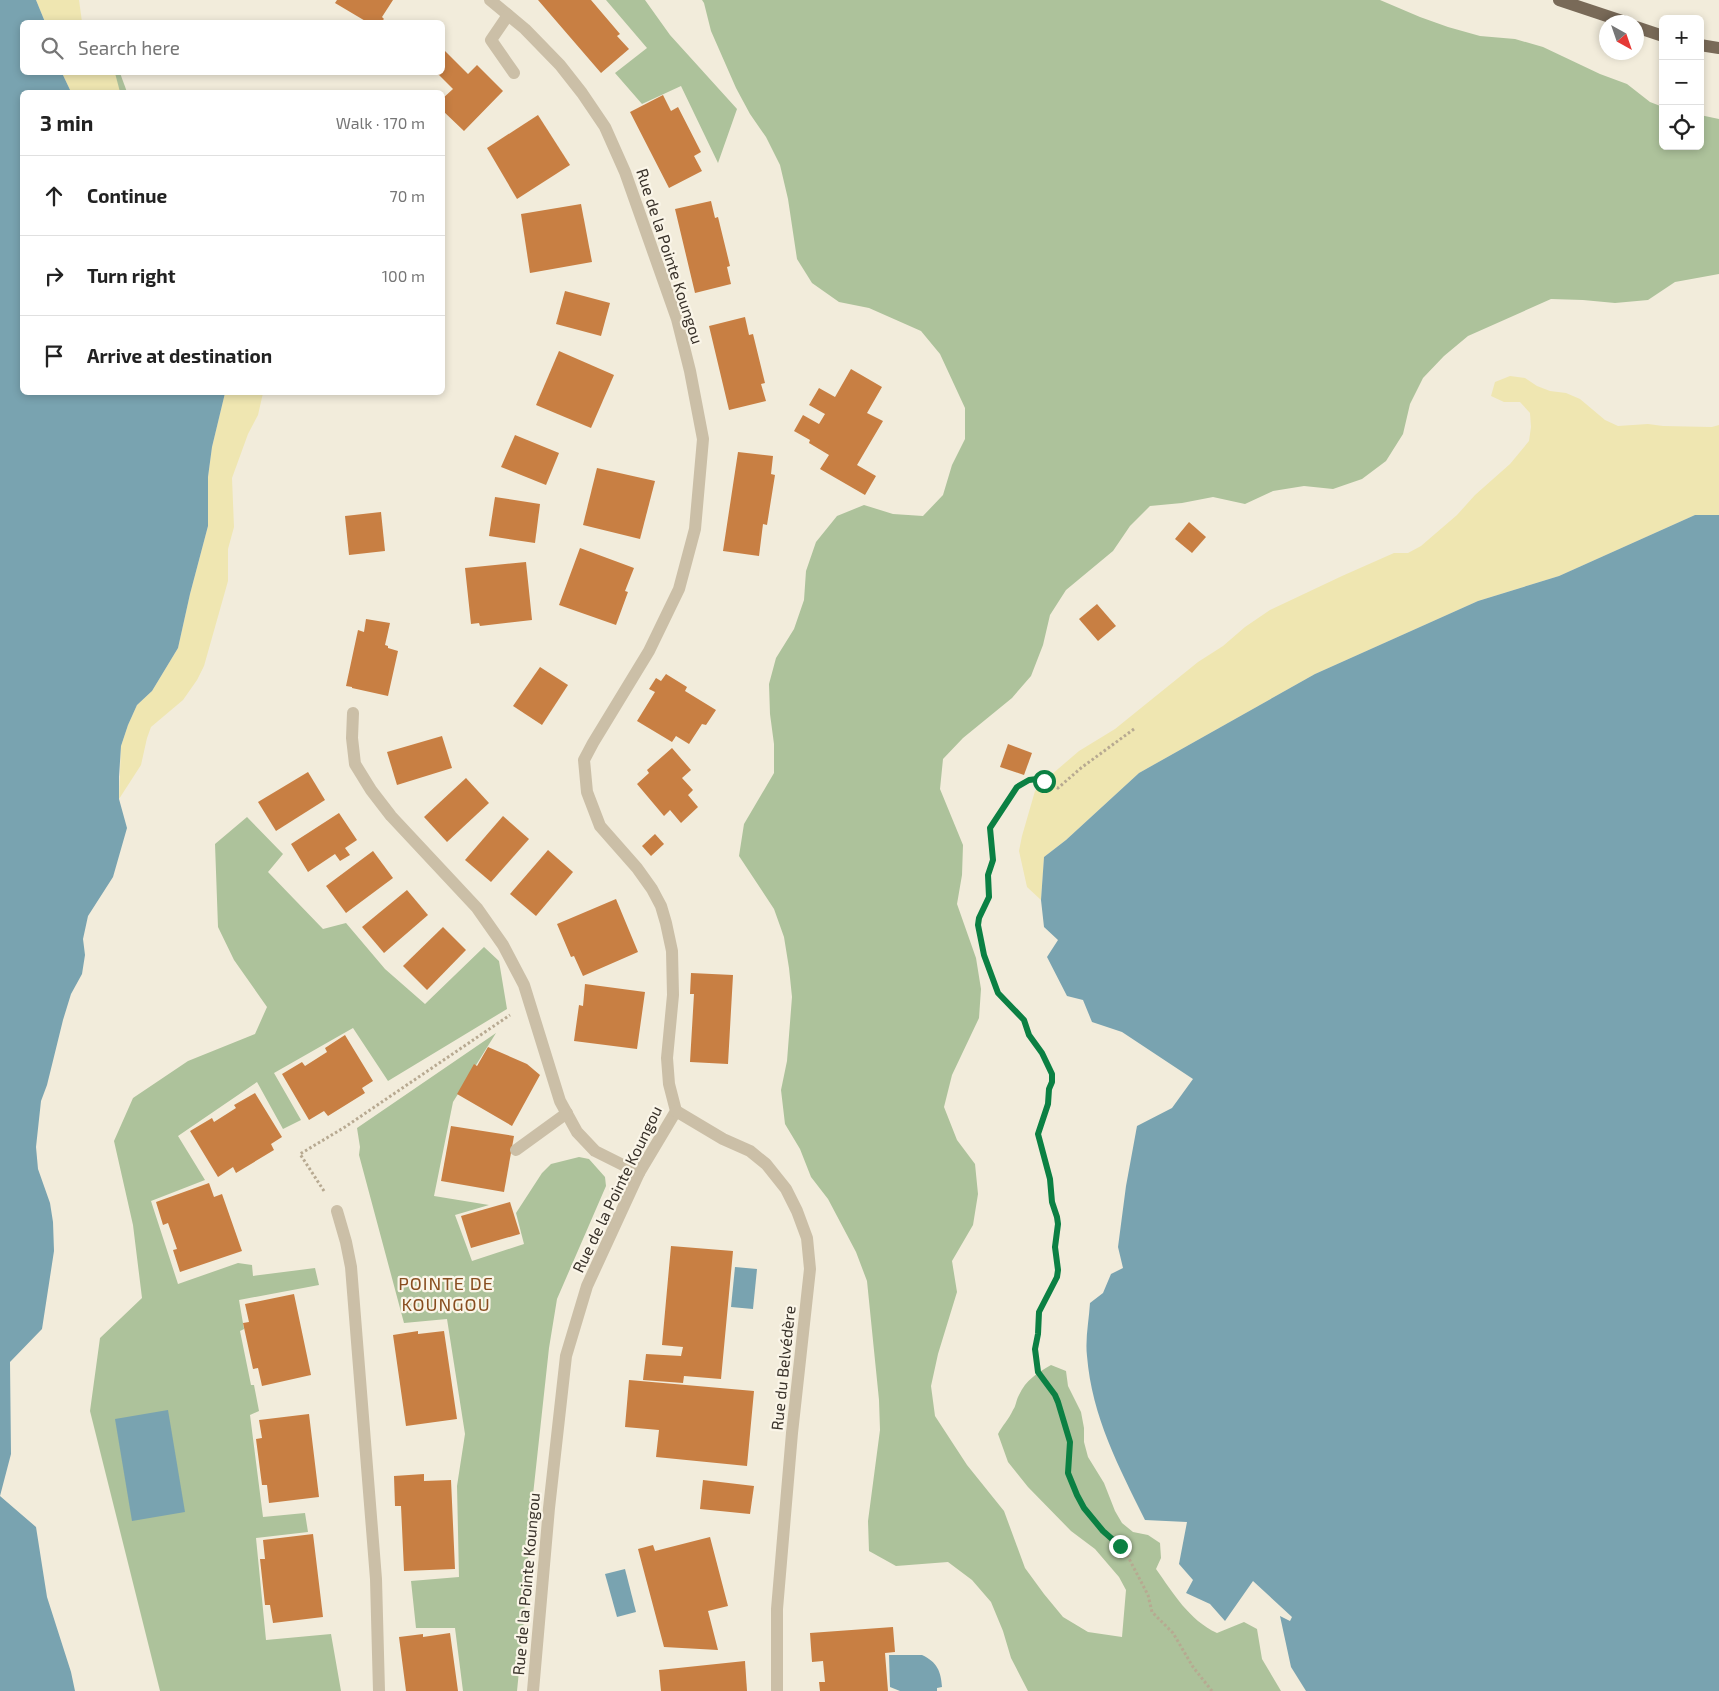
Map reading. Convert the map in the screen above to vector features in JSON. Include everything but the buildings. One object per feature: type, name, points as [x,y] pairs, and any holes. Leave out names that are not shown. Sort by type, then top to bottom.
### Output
[{"type":"main road","points":[[1559,0],[1604,15]]},
{"type":"main road","points":[[1644,30],[1659,35]]},
{"type":"main road","points":[[1704,46],[1719,48]]},
{"type":"street","name":"Rue de la Pointe Koungou","points":[[490,0],[525,29],[560,65],[605,127],[625,172],[677,319],[690,371],[703,439],[695,529],[679,589],[649,651],[584,760],[587,792],[600,826],[637,868],[652,889],[661,906],[666,923],[672,950],[673,995],[667,1058],[669,1084],[676,1111],[639,1173],[587,1286],[566,1356],[549,1508],[533,1691]]},
{"type":"street","points":[[508,15],[490,40],[514,73]]},
{"type":"street","points":[[353,714],[352,738],[356,764],[391,816],[477,908],[503,945],[524,985],[560,1101],[576,1132],[595,1151],[639,1173]]},
{"type":"street","name":"Rue du Belvédère","points":[[676,1111],[722,1139],[750,1151],[766,1164],[786,1189],[797,1210],[807,1238],[810,1269],[792,1433],[777,1609],[777,1691]]},
{"type":"street","points":[[516,1150],[566,1113]]},
{"type":"street","points":[[337,1211],[351,1267],[376,1579],[379,1691]]},
{"type":"path","points":[[1134,729],[1081,768],[1058,788],[1037,779],[1017,787],[990,828],[993,860],[988,875],[989,897],[979,918],[978,925],[984,955],[998,993],[1024,1020],[1029,1035],[1042,1053],[1052,1074],[1048,1104],[1038,1134],[1050,1179],[1052,1202],[1057,1217],[1055,1247],[1058,1270],[1057,1277],[1039,1312],[1035,1349],[1038,1372],[1055,1395],[1068,1433],[1070,1450],[1068,1473],[1084,1508],[1108,1537],[1125,1552],[1148,1595],[1152,1612],[1173,1633],[1193,1667],[1212,1691]]},
{"type":"path","points":[[337,1211],[300,1154],[346,1127],[514,1012],[531,1007]]},
{"type":"green space","points":[[606,0],[645,0],[670,35],[737,109],[718,163],[681,86],[642,104],[615,73],[647,48]]},
{"type":"green space","points":[[702,0],[1380,0],[1448,27],[1480,36],[1515,39],[1543,47],[1600,74],[1627,84],[1650,102],[1659,105],[1659,150],[1704,150],[1704,116],[1719,119],[1719,274],[1675,282],[1648,300],[1615,303],[1551,299],[1468,336],[1444,356],[1423,378],[1410,404],[1403,434],[1386,461],[1362,479],[1333,489],[1304,486],[1273,491],[1245,504],[1213,497],[1182,503],[1150,506],[1130,526],[1113,551],[1066,590],[1050,615],[1043,645],[1031,676],[1012,698],[963,738],[943,759],[940,789],[963,845],[962,875],[957,904],[976,958],[981,989],[979,1018],[952,1075],[944,1107],[957,1140],[975,1164],[978,1194],[973,1225],[952,1261],[957,1292],[938,1354],[931,1386],[935,1416],[967,1465],[1004,1511],[1025,1568],[1063,1617],[1088,1632],[1122,1637],[1126,1590],[1119,1577],[1095,1549],[1071,1531],[1028,1487],[1008,1462],[998,1434],[1010,1416],[1022,1390],[1032,1377],[1051,1365],[1066,1371],[1068,1386],[1081,1412],[1084,1442],[1088,1457],[1104,1483],[1122,1523],[1133,1532],[1148,1535],[1160,1543],[1161,1558],[1156,1569],[1182,1605],[1198,1621],[1217,1633],[1244,1622],[1257,1629],[1262,1659],[1281,1691],[1028,1691],[1011,1658],[1003,1631],[991,1602],[972,1580],[948,1562],[896,1566],[869,1551],[868,1521],[880,1430],[879,1400],[867,1281],[856,1252],[828,1199],[811,1177],[800,1149],[785,1124],[781,1090],[787,1061],[792,997],[784,937],[774,909],[739,856],[744,824],[774,773],[774,744],[769,684],[776,658],[794,629],[804,600],[806,571],[816,542],[837,516],[864,505],[893,514],[923,516],[943,495],[952,465],[965,439],[965,408],[940,354],[921,331],[869,308],[839,302],[812,283],[797,259],[788,199],[780,165],[766,137],[750,114],[736,88],[711,31]]},
{"type":"green space","points":[[106,75],[121,75],[126,90],[110,90]]},
{"type":"green space","points":[[247,817],[283,854],[268,872],[323,929],[346,923],[385,969],[425,1004],[484,947],[499,961],[507,1009],[388,1081],[353,1028],[274,1073],[301,1120],[283,1129],[257,1082],[178,1136],[205,1180],[151,1201],[178,1284],[238,1263],[252,1265],[253,1276],[315,1268],[319,1285],[239,1300],[244,1329],[240,1331],[251,1385],[254,1385],[259,1411],[250,1415],[263,1517],[305,1513],[308,1532],[256,1538],[266,1640],[331,1634],[341,1691],[160,1691],[90,1411],[100,1338],[142,1298],[133,1225],[114,1141],[133,1098],[188,1061],[255,1034],[267,1007],[234,960],[218,927],[215,844]]},
{"type":"green space","points":[[496,1033],[453,1102],[434,1196],[489,1205],[455,1215],[472,1261],[524,1244],[516,1213],[542,1173],[551,1164],[579,1157],[589,1159],[605,1177],[606,1186],[557,1299],[549,1348],[532,1504],[517,1691],[463,1691],[455,1628],[416,1628],[411,1581],[459,1577],[457,1486],[465,1434],[447,1319],[404,1323],[359,1155],[360,1147],[357,1128]]},
{"type":"sand","points":[[36,0],[79,0],[82,20],[44,20]]},
{"type":"sand","points":[[63,75],[116,75],[119,90],[70,90]]},
{"type":"sand","points":[[1510,376],[1525,378],[1537,386],[1550,391],[1566,393],[1580,399],[1605,420],[1618,426],[1648,424],[1712,427],[1719,425],[1719,515],[1695,515],[1559,576],[1478,601],[1315,674],[1139,773],[1066,840],[1044,857],[1041,900],[1027,887],[1019,851],[1035,791],[1079,751],[1115,729],[1198,662],[1223,646],[1245,627],[1270,610],[1394,553],[1408,553],[1421,546],[1457,515],[1475,495],[1510,464],[1529,441],[1530,413],[1520,402],[1504,402],[1491,396],[1495,382]]},
{"type":"sand","points":[[225,395],[263,395],[258,415],[248,434],[232,478],[234,527],[228,549],[228,581],[204,666],[183,700],[151,727],[141,765],[119,799],[121,746],[128,725],[137,705],[152,691],[178,648],[208,526],[208,477],[212,447]]},
{"type":"water","points":[[0,0],[36,0],[44,20],[20,20],[20,75],[63,75],[70,90],[20,90],[20,395],[225,395],[212,447],[208,477],[208,526],[178,648],[152,691],[137,705],[121,746],[119,799],[127,828],[113,877],[88,916],[83,939],[85,955],[82,974],[71,994],[41,1101],[36,1147],[38,1169],[50,1203],[54,1251],[42,1329],[10,1362],[11,1454],[0,1496]]},
{"type":"water","points":[[1695,515],[1719,515],[1719,1691],[1306,1691],[1291,1667],[1280,1616],[1290,1621],[1292,1617],[1253,1581],[1225,1621],[1210,1604],[1186,1593],[1193,1580],[1179,1564],[1187,1522],[1145,1520],[1108,1441],[1101,1421],[1090,1378],[1087,1356],[1090,1303],[1103,1293],[1111,1274],[1123,1268],[1118,1247],[1126,1186],[1137,1126],[1172,1108],[1193,1079],[1122,1032],[1092,1022],[1083,1000],[1067,996],[1047,957],[1058,940],[1044,927],[1041,900],[1044,857],[1066,840],[1139,773],[1315,674],[1478,601],[1559,576]]},
{"type":"water","points":[[735,1267],[757,1269],[753,1309],[731,1307]]},
{"type":"water","points":[[168,1410],[185,1512],[132,1521],[115,1419]]},
{"type":"water","points":[[0,1496],[36,1527],[47,1597],[71,1672],[75,1691],[0,1691]]},
{"type":"water","points":[[625,1569],[636,1612],[617,1617],[605,1574]]},
{"type":"water","points":[[889,1655],[922,1655],[935,1664],[941,1676],[942,1687],[937,1688],[937,1691],[900,1691],[890,1687]]},
{"type":"district","name":"POINTE DE KOUNGOU","points":[[446,1294]]},
{"type":"route","points":[[1044,781],[1037,779],[1029,780],[1017,787],[990,828],[993,860],[987,882],[989,897],[979,918],[978,925],[984,955],[998,993],[1024,1020],[1029,1035],[1042,1053],[1052,1074],[1048,1104],[1038,1134],[1050,1179],[1052,1202],[1057,1217],[1055,1247],[1058,1270],[1057,1277],[1039,1312],[1035,1349],[1038,1372],[1055,1395],[1068,1433],[1070,1442],[1067,1465],[1068,1473],[1077,1495],[1084,1508],[1108,1537],[1120,1546]]}]
